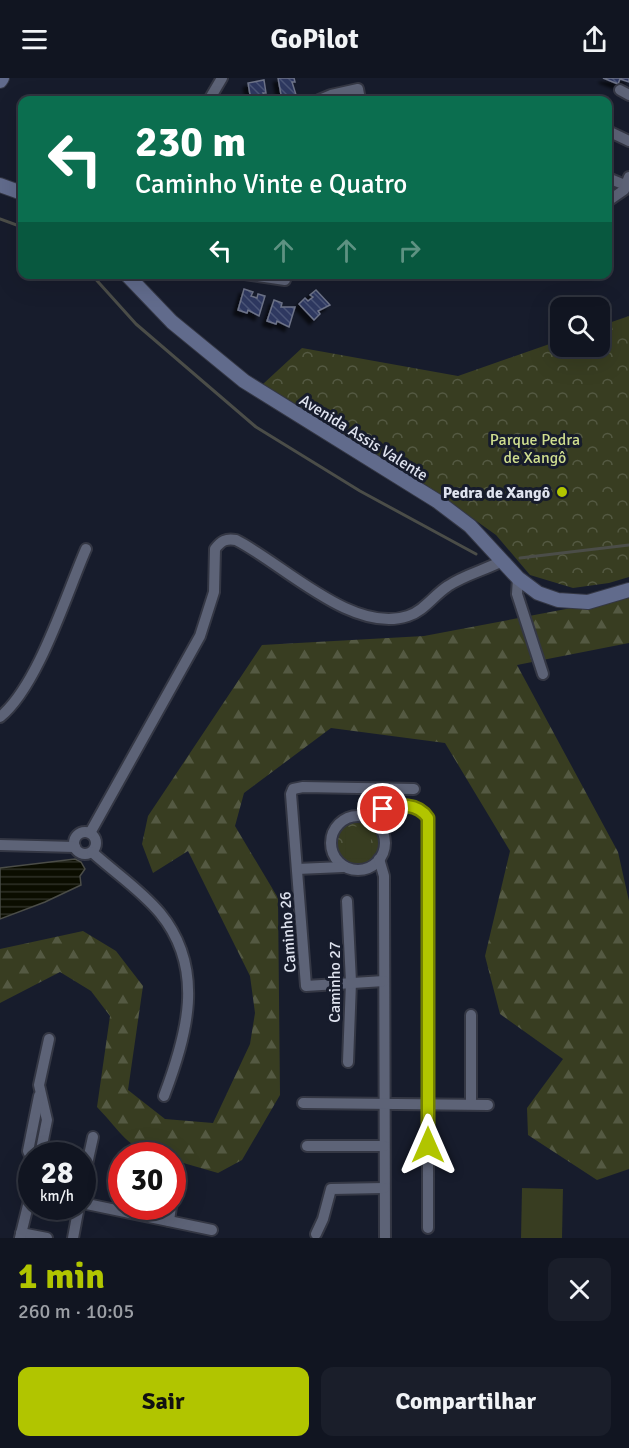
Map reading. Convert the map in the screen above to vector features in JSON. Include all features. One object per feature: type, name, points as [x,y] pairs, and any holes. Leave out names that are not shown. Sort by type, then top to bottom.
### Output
[{"type":"main road","points":[[0,184],[18,191]]},
{"type":"main road","name":"Avenida Assis Valente","points":[[131,279],[172,322],[244,381],[437,501],[470,526],[518,578],[538,593],[573,603],[588,602],[629,591]]},
{"type":"street","points":[[211,96],[222,78]]},
{"type":"street","points":[[329,96],[357,83]]},
{"type":"street","points":[[612,133],[629,141]]},
{"type":"street","points":[[612,180],[627,186],[612,198]]},
{"type":"street","points":[[278,279],[285,280]]},
{"type":"street","points":[[90,833],[200,636],[212,605],[215,549],[219,543],[228,539],[236,540],[341,606],[381,619],[406,617],[417,612],[448,586],[502,561]]},
{"type":"street","points":[[0,717],[17,699],[31,676],[86,549]]},
{"type":"street","points":[[518,578],[517,594],[543,674]]},
{"type":"street","points":[[343,867],[331,848],[331,837],[335,827],[344,819],[354,816],[370,819],[383,832],[384,851],[379,859],[366,868],[297,869],[293,789],[414,789]]},
{"type":"street","points":[[370,819],[383,809],[401,806],[418,808],[428,818],[428,1228]]},
{"type":"street","points":[[75,847],[75,840],[80,834],[90,833]]},
{"type":"street","points":[[90,833],[96,842],[92,852]]},
{"type":"street","points":[[0,845],[75,847],[82,854],[92,852]]},
{"type":"street","points":[[92,852],[160,913],[172,929],[188,968],[190,993],[188,1017],[164,1096]]},
{"type":"street","points":[[379,859],[384,876],[383,1235]]},
{"type":"street","name":"Caminho 26","points":[[297,869],[306,986],[384,981]]},
{"type":"street","name":"Caminho 27","points":[[347,901],[351,982],[348,1062]]},
{"type":"street","points":[[471,1015],[471,1104]]},
{"type":"street","points":[[29,1142],[50,1039]]},
{"type":"street","points":[[39,1096],[47,1120],[43,1142]]},
{"type":"street","points":[[303,1103],[384,1102],[488,1105]]},
{"type":"street","points":[[92,1142],[93,1137]]},
{"type":"street","points":[[308,1146],[384,1146]]},
{"type":"street","points":[[316,1234],[324,1219],[329,1192],[334,1188],[384,1188]]},
{"type":"street","points":[[25,1220],[21,1235],[47,1238]]},
{"type":"street","points":[[73,1238],[76,1220]]},
{"type":"street","points":[[165,1220],[212,1230]]},
{"type":"green space","name":"Parque Pedra de Xangô","points":[[629,316],[629,577],[609,583],[573,588],[530,575],[496,535],[423,483],[263,384],[302,348],[458,376],[550,344],[550,357],[610,357],[610,323]]},
{"type":"green space","points":[[629,593],[629,643],[517,665],[618,852],[629,901],[629,1169],[597,1180],[528,1135],[527,1108],[563,1059],[500,1014],[485,956],[510,851],[445,743],[331,728],[244,793],[235,826],[278,898],[280,1095],[242,1160],[218,1173],[186,1164],[186,1142],[129,1142],[97,1107],[110,1016],[91,991],[60,972],[0,1003],[0,949],[83,931],[116,951],[143,986],[128,1090],[165,1119],[213,1123],[250,1044],[255,1013],[250,976],[188,851],[153,873],[142,844],[148,816],[262,645],[424,636],[587,605]]},
{"type":"green space","points":[[358,821],[373,828],[380,843],[373,858],[358,865],[343,858],[336,843],[343,828]]},
{"type":"green space","points":[[370,826],[372,858],[346,859],[345,827]]},
{"type":"green space","points":[[522,1188],[563,1189],[562,1238],[521,1238]]},
{"type":"shaded area","points":[[75,859],[81,862],[85,869],[80,876],[81,885],[0,919],[0,868]]},
{"type":"building","points":[[278,78],[294,78],[295,82],[292,82],[296,96],[281,96]]},
{"type":"building","points":[[603,78],[629,78],[629,82],[620,79],[618,84]]},
{"type":"building","points":[[264,80],[265,96],[250,96],[248,83]]},
{"type":"building","points":[[244,289],[253,292],[251,296],[257,298],[258,294],[265,296],[259,316],[248,310],[247,313],[238,310]]},
{"type":"building","points":[[316,290],[330,305],[318,311],[320,314],[314,320],[299,304],[305,298],[308,301],[313,297],[310,295]]},
{"type":"building","points":[[274,300],[282,303],[281,307],[295,307],[289,327],[277,321],[276,324],[267,321]]},
{"type":"waterway","points":[[0,219],[18,226]]},
{"type":"waterway","points":[[96,279],[136,324],[256,427],[360,491],[476,554]]},
{"type":"waterway","points":[[520,558],[629,545]]},
{"type":"place","name":"Pedra de Xangô","points":[[562,492]]},
{"type":"route","points":[[383,809],[411,806],[424,812],[428,818],[428,1145]]}]
